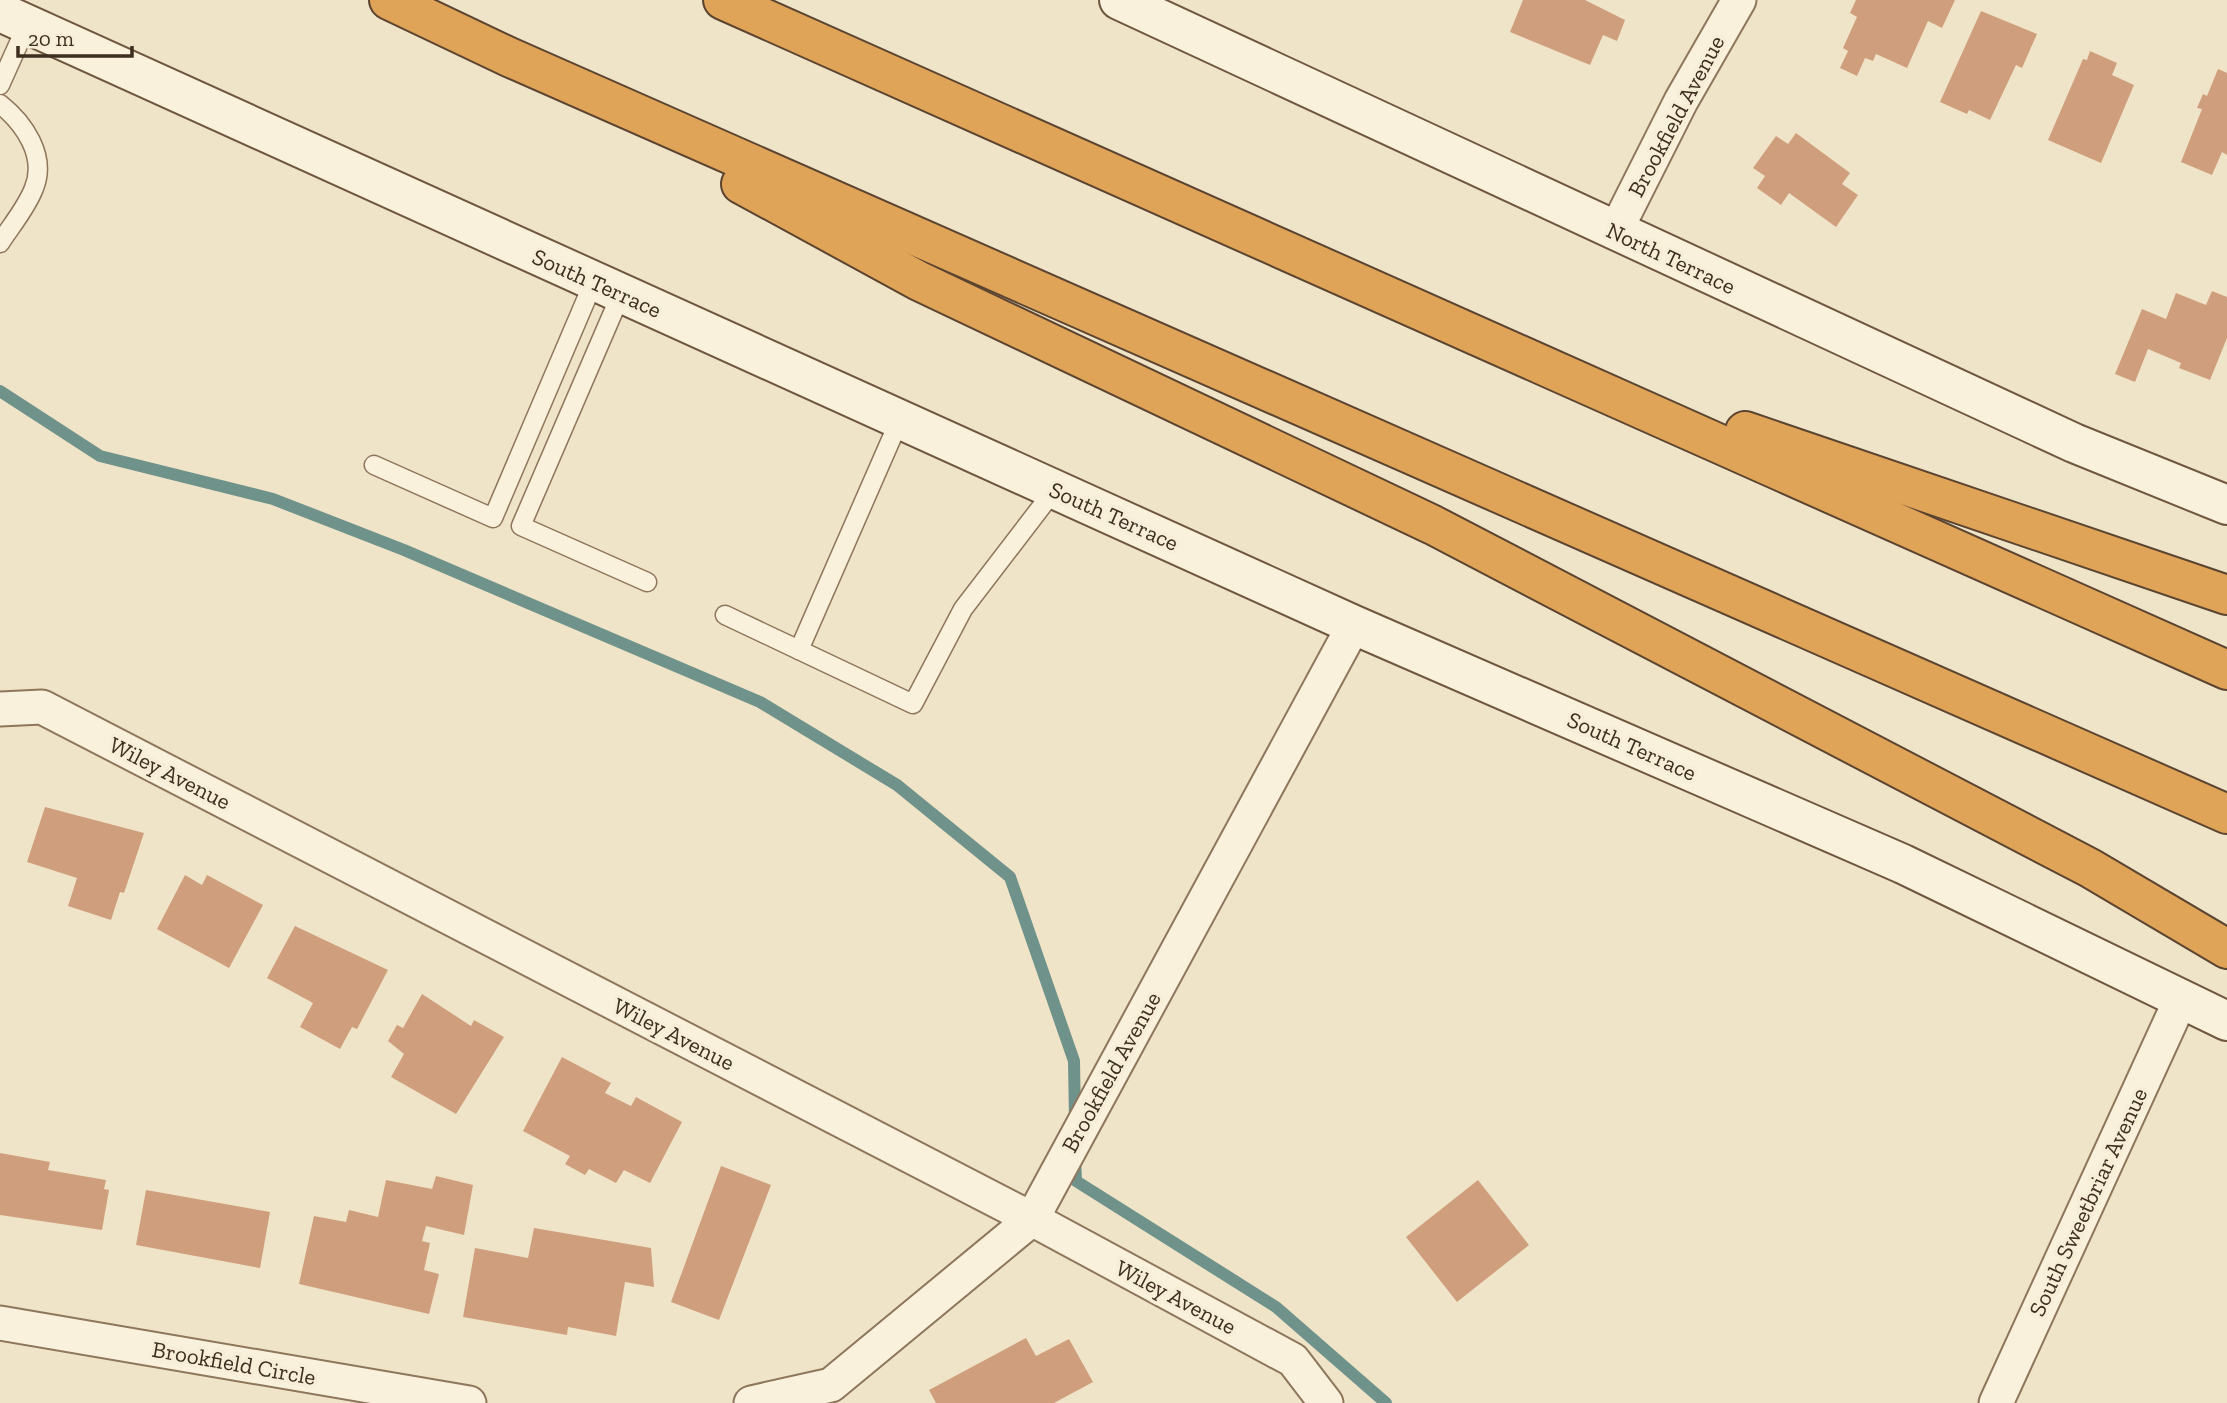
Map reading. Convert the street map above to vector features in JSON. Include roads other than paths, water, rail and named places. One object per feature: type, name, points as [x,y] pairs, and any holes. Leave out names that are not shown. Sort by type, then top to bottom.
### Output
[{"type":"highway","points":[[389,0],[509,57],[2227,814]]},
{"type":"highway","points":[[723,0],[2227,670]]},
{"type":"highway","points":[[509,57],[919,281],[1433,525],[2090,868],[2227,949]]},
{"type":"highway","points":[[1515,353],[2227,595]]},
{"type":"street","name":"North Terrace","points":[[1119,0],[2074,443],[2227,505]]},
{"type":"street","name":"Brookfield Avenue","points":[[1615,232],[1681,101],[1739,0]]},
{"type":"street","name":"South Terrace","points":[[14,19],[1354,625],[1903,864],[2180,1001],[2227,1021]]},
{"type":"street","name":"Brookfield Avenue","points":[[751,1403],[831,1385],[1032,1219],[1354,625]]},
{"type":"street","name":"Wiley Avenue","points":[[0,709],[42,707],[1032,1219],[1293,1360],[1326,1403]]},
{"type":"street","name":"South Sweetbriar Avenue","points":[[1996,1403],[2180,1001]]},
{"type":"street","name":"Brookfield Circle","points":[[0,1323],[468,1403]]},
{"type":"lane","points":[[0,85],[14,19]]},
{"type":"lane","points":[[0,104],[17,117],[36,150],[37,169],[35,188],[0,243]]},
{"type":"lane","points":[[374,465],[493,518],[608,288]]},
{"type":"lane","points":[[608,288],[521,526],[647,582]]},
{"type":"lane","points":[[799,650],[900,419]]},
{"type":"lane","points":[[725,615],[912,704],[964,609],[1055,489]]},
{"type":"waterway","points":[[0,391],[100,456],[273,499],[404,550],[760,702],[897,785],[1010,877],[1074,1061],[1075,1121]]},
{"type":"waterway","points":[[1075,1156],[1076,1181],[1276,1307],[1386,1403]]}]
